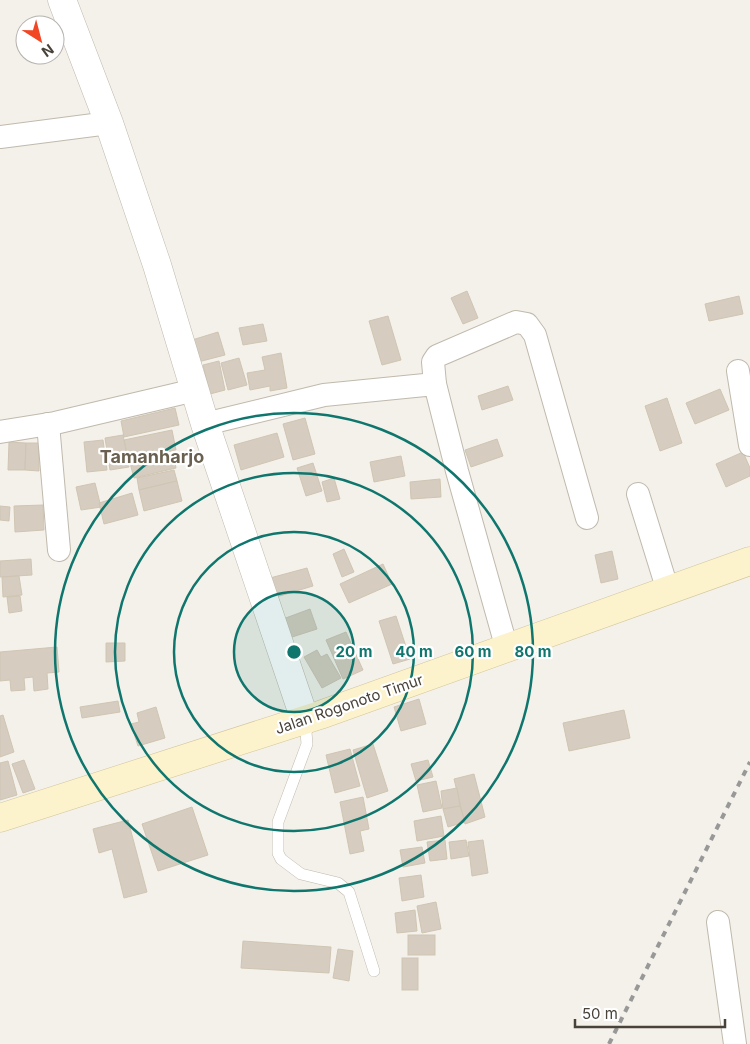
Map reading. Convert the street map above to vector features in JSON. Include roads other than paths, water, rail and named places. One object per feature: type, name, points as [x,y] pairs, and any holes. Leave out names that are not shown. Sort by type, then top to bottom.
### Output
[{"type":"main road","name":"Jalan Rogonoto Timur","points":[[0,818],[305,720],[750,561]]},
{"type":"street","points":[[62,0],[109,123],[157,265],[205,424],[305,720]]},
{"type":"street","points":[[0,137],[109,123]]},
{"type":"street","points":[[507,649],[456,471],[434,384],[433,362],[437,356],[516,322],[527,324],[535,335],[587,518]]},
{"type":"street","points":[[738,371],[750,445]]},
{"type":"street","points":[[205,424],[324,395],[434,384]]},
{"type":"street","points":[[0,432],[48,424],[195,390]]},
{"type":"street","points":[[48,424],[58,550]]},
{"type":"street","points":[[638,494],[668,591]]},
{"type":"street","points":[[718,922],[735,1044]]},
{"type":"lane","points":[[305,720],[307,744],[278,822],[278,853],[281,859],[301,874],[338,882],[349,892],[374,971]]},
{"type":"railway","points":[[609,1044],[750,762]]},
{"type":"district","name":"Tamanharjo","points":[[152,456]]}]
